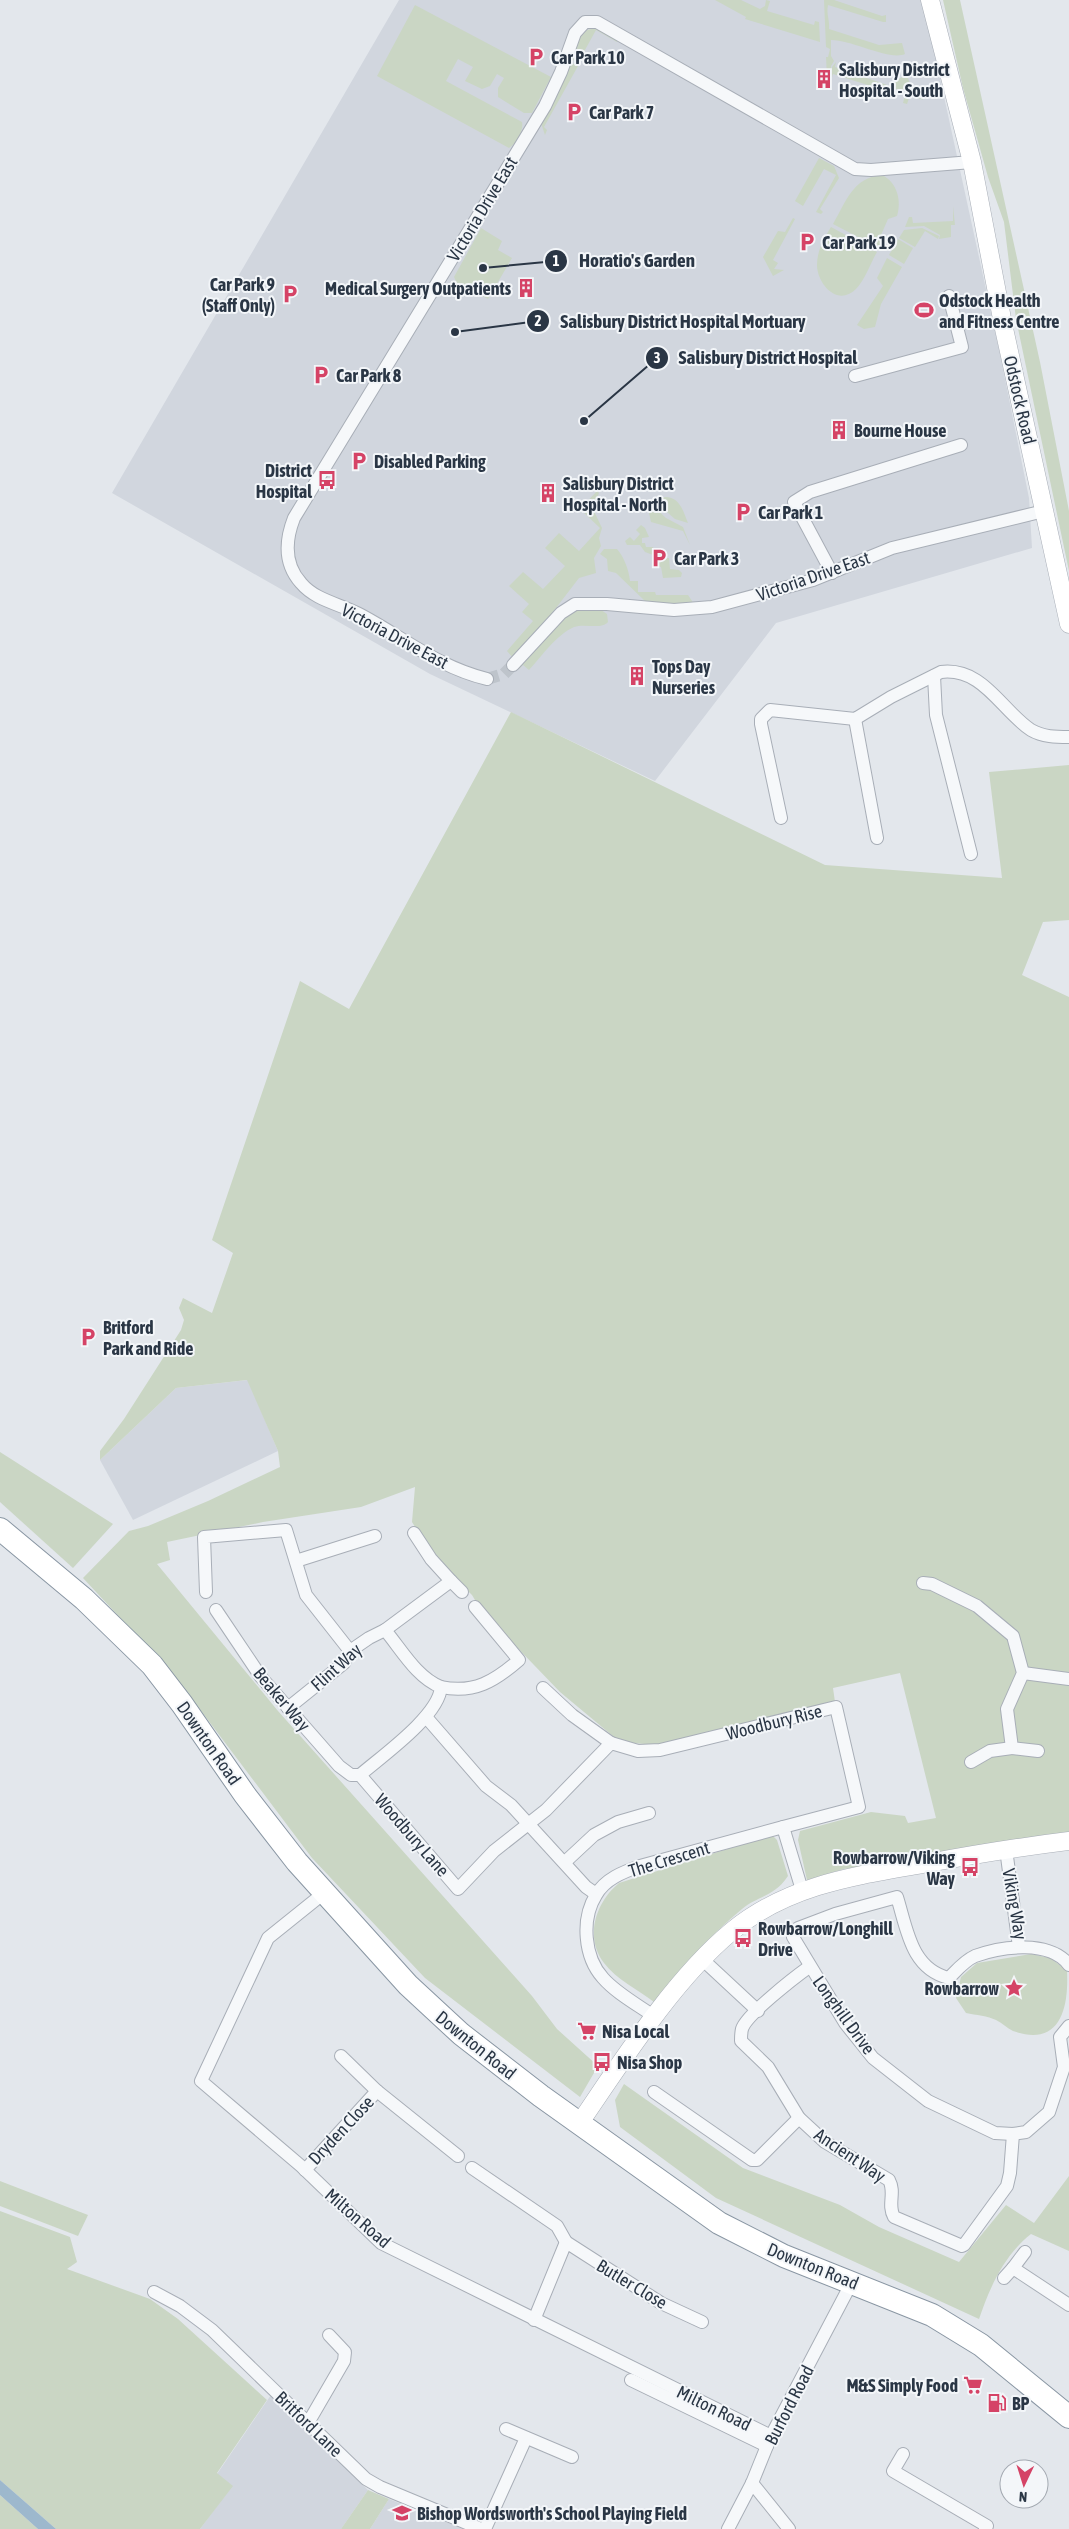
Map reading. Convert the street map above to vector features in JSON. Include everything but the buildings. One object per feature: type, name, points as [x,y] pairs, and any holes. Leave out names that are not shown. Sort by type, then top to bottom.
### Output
[{"type":"highway","name":"Downton Road","points":[[0,1530],[84,1599],[152,1665],[182,1704],[266,1823],[324,1893],[429,2006],[492,2059],[579,2124],[719,2223],[784,2256],[925,2312],[969,2337],[1069,2417]]},
{"type":"street","name":"Odstock Road","points":[[930,0],[972,162],[1003,324],[1069,624]]},
{"type":"street","name":"Victoria Drive East","points":[[487,678],[463,672],[433,658],[360,614],[309,591],[290,566],[288,538],[294,518],[545,106],[578,29],[585,22],[597,22],[855,169],[871,170],[972,162]]},
{"type":"street","points":[[855,376],[962,347],[949,296]]},
{"type":"street","points":[[832,573],[794,502],[810,492],[961,445]]},
{"type":"street","name":"Victoria Drive East","points":[[513,665],[561,613],[575,604],[674,610],[698,609],[761,595],[832,573],[900,546],[1044,511]]},
{"type":"street","points":[[781,818],[761,719],[770,710],[855,719],[891,697],[934,676],[949,671],[971,677],[989,689],[1030,729],[1042,735],[1069,737]]},
{"type":"street","points":[[934,676],[936,715],[971,854]]},
{"type":"street","points":[[855,719],[877,838]]},
{"type":"street","points":[[206,1592],[204,1536],[286,1530],[306,1595],[350,1651]]},
{"type":"street","points":[[414,1533],[431,1559],[462,1592]]},
{"type":"street","points":[[296,1561],[375,1536]]},
{"type":"street","name":"Flint Way","points":[[288,1708],[344,1664],[350,1651],[369,1638],[386,1630],[451,1581]]},
{"type":"street","points":[[928,1587],[977,1606],[1013,1636],[1023,1673],[1008,1709],[1012,1748]]},
{"type":"street","points":[[386,1630],[431,1683],[441,1687],[462,1689],[482,1686],[520,1663],[475,1607]]},
{"type":"street","name":"Beaker Way","points":[[216,1610],[260,1677],[340,1766],[351,1775],[360,1775]]},
{"type":"street","points":[[1023,1673],[1069,1679]]},
{"type":"street","points":[[360,1775],[426,1717],[440,1697],[441,1687]]},
{"type":"street","name":"Woodbury Rise","points":[[543,1688],[572,1715],[611,1743],[638,1751],[660,1750],[836,1707],[860,1807]]},
{"type":"street","points":[[426,1717],[486,1786],[511,1805],[586,1887],[596,1894],[587,1925],[588,1947],[593,1962],[604,1980],[655,2017]]},
{"type":"street","points":[[529,1824],[546,1810],[611,1743]]},
{"type":"street","points":[[971,1762],[990,1751],[1012,1748],[1038,1751]]},
{"type":"street","name":"Woodbury Lane","points":[[360,1775],[458,1889],[489,1855],[529,1824]]},
{"type":"street","name":"The Crescent","points":[[596,1894],[622,1872],[860,1807]]},
{"type":"street","points":[[564,1862],[594,1835],[618,1822],[649,1813]]},
{"type":"street","points":[[783,1827],[802,1890]]},
{"type":"street","points":[[579,2124],[655,2017],[702,1959],[733,1930],[750,1918],[802,1890],[846,1877],[1006,1849],[1069,1841]]},
{"type":"street","name":"Viking Way","points":[[1006,1849],[1019,1947],[1047,1950],[1067,1957]]},
{"type":"street","name":"Milton Road","points":[[324,1893],[268,1938],[201,2081],[305,2170],[381,2242],[769,2441]]},
{"type":"street","name":"Longhill Drive","points":[[1013,2134],[995,2133],[982,2128],[928,2101],[873,2058],[844,2023],[809,1967],[793,1937],[798,1928],[836,1914],[897,1897],[914,1952],[925,1966],[938,1976],[949,1978],[962,1964],[975,1956],[1019,1947]]},
{"type":"street","points":[[702,1959],[758,2011]]},
{"type":"street","name":"Ancient Way","points":[[809,1967],[789,1981],[742,2028],[741,2041],[768,2067],[799,2118],[825,2142],[851,2160],[889,2180],[893,2188],[890,2210],[894,2217],[962,2246],[1006,2186],[1010,2173],[1013,2134]]},
{"type":"street","points":[[1013,2134],[1026,2132],[1048,2112],[1064,2067],[1060,2037],[1069,2026]]},
{"type":"street","name":"Dryden Close","points":[[341,2056],[377,2091],[458,2156]]},
{"type":"street","name":"Dryden Close","points":[[305,2170],[377,2091]]},
{"type":"street","points":[[654,2092],[752,2160],[757,2160],[799,2118]]},
{"type":"street","name":"Butler Close","points":[[472,2168],[557,2226],[566,2242],[661,2303],[702,2322]]},
{"type":"street","points":[[534,2320],[566,2242]]},
{"type":"street","points":[[1004,2278],[1025,2252]]},
{"type":"street","points":[[1013,2268],[1069,2305]]},
{"type":"street","name":"Burford Road","points":[[728,2529],[752,2483],[769,2441],[848,2293],[852,2282]]},
{"type":"street","name":"Britford Lane","points":[[154,2292],[180,2306],[212,2330],[366,2479],[380,2487],[482,2529]]},
{"type":"street","points":[[308,2423],[344,2361],[345,2352],[329,2335]]},
{"type":"street","points":[[631,2380],[769,2441]]},
{"type":"street","points":[[506,2429],[572,2457]]},
{"type":"street","points":[[485,2529],[526,2438]]},
{"type":"street","points":[[903,2454],[892,2471],[987,2526],[985,2529]]},
{"type":"street","points":[[752,2483],[789,2529]]},
{"type":"shaded area","points":[[399,0],[923,0],[999,349],[1029,498],[1032,548],[776,623],[655,781],[430,674],[112,493]]},
{"type":"shaded area","points":[[248,1380],[278,1451],[133,1520],[100,1460],[176,1388]]},
{"type":"shaded area","points":[[271,2395],[368,2490],[341,2529],[200,2529],[232,2486],[217,2474]]},
{"type":"shaded area","name":"Bishop Wordsworth's School Playing Field","points":[[389,2499],[463,2529],[370,2529]]},
{"type":"green space","points":[[715,0],[741,0],[760,9],[765,6],[766,0],[770,1],[767,11],[814,25],[815,21],[819,22],[820,42],[745,19],[746,17]]},
{"type":"green space","points":[[824,0],[834,0],[882,16],[886,15],[886,22],[883,22],[828,5],[829,29],[879,45],[902,43],[905,54],[890,55],[850,43],[831,40],[831,56],[834,61],[831,66],[830,78],[827,77],[826,57],[828,57],[830,49],[826,47]]},
{"type":"green space","points":[[943,0],[960,0],[1040,362],[1069,511],[1069,571],[1016,319],[1004,222],[988,177],[963,88]]},
{"type":"green space","points":[[415,5],[551,77],[532,113],[524,113],[498,97],[498,88],[504,78],[497,74],[490,86],[482,89],[465,81],[473,67],[458,59],[446,81],[522,122],[519,137],[509,148],[377,76]]},
{"type":"green space","points":[[596,28],[618,39],[617,42],[596,30],[580,59],[575,57],[572,63],[578,66],[544,127],[547,130],[545,135],[541,123],[580,37],[587,30]]},
{"type":"green space","points":[[836,62],[835,67],[890,86],[896,80],[907,75],[914,95],[921,94],[923,100],[910,95],[907,104],[903,103],[906,91],[882,86],[880,89],[833,74],[832,77],[832,67]]},
{"type":"green space","points":[[819,158],[834,166],[839,178],[820,209],[823,212],[821,214],[816,212],[836,175],[824,169],[803,206],[795,201]]},
{"type":"green space","points":[[882,175],[895,187],[899,204],[897,216],[888,219],[881,235],[882,243],[879,248],[833,224],[847,199],[857,186],[864,180]]},
{"type":"green space","points":[[953,206],[955,225],[951,225],[951,237],[939,239],[940,235],[924,226],[905,227],[909,217],[912,217],[913,223],[953,221]]},
{"type":"green space","points":[[793,218],[795,219],[773,260],[778,263],[774,269],[784,270],[773,276],[763,257],[778,231],[785,232]]},
{"type":"green space","points":[[831,227],[877,252],[865,277],[856,289],[842,296],[830,291],[818,273],[818,255],[825,236]]},
{"type":"green space","points":[[481,228],[502,241],[498,250],[512,258],[488,299],[457,283],[454,277]]},
{"type":"green space","points":[[922,228],[939,236],[938,239],[925,231],[915,247],[899,238],[904,230]]},
{"type":"green space","points":[[898,239],[913,248],[904,264],[889,255]]},
{"type":"green space","points":[[887,258],[902,267],[881,304],[875,327],[864,329],[857,325],[883,286],[877,278]]},
{"type":"green space","points":[[597,491],[599,493],[593,509],[602,528],[599,538],[601,546],[594,558],[596,573],[579,578],[543,625],[513,658],[507,651],[533,621],[522,612],[529,604],[509,586],[523,572],[543,589],[565,566],[545,548],[559,533],[579,551],[600,528],[580,509]]},
{"type":"green space","points":[[665,497],[678,502],[688,523],[675,519],[654,501]]},
{"type":"green space","points":[[651,504],[666,518],[683,527],[690,545],[683,531],[651,522],[649,513]]},
{"type":"green space","points":[[641,525],[645,528],[649,537],[642,538],[642,543],[645,543],[646,547],[653,547],[654,554],[665,554],[666,558],[669,558],[670,569],[679,570],[682,573],[681,577],[663,578],[661,567],[658,566],[657,560],[654,559],[653,555],[645,552],[640,545],[627,545],[625,541],[630,537],[634,541],[640,534],[636,530]]},
{"type":"green space","points":[[604,549],[617,549],[626,564],[630,581],[638,581],[638,592],[655,592],[656,595],[688,595],[694,604],[646,602],[616,573],[608,571],[607,559],[600,554]]},
{"type":"green space","points":[[579,609],[601,610],[607,614],[608,622],[601,626],[574,627],[555,640],[529,670],[523,665],[519,669],[515,667],[560,620]]},
{"type":"green space","points":[[511,712],[825,865],[1002,878],[989,772],[1069,765],[1069,920],[1043,922],[1022,975],[1069,997],[1069,1835],[844,1869],[807,1880],[798,1840],[800,1831],[871,1812],[905,1816],[908,1823],[936,1818],[900,1673],[833,1688],[835,1702],[657,1745],[620,1742],[560,1692],[481,1610],[472,1595],[435,1559],[412,1522],[415,1487],[361,1507],[263,1522],[167,1542],[170,1560],[157,1564],[278,1711],[532,1996],[557,2029],[598,2066],[580,2097],[425,1978],[312,1858],[177,1679],[83,1578],[129,1531],[148,1526],[208,1501],[280,1467],[278,1451],[247,1380],[176,1388],[100,1460],[100,1451],[124,1419],[181,1330],[184,1320],[179,1308],[183,1298],[212,1313],[233,1253],[212,1240],[300,981],[349,1009]]},
{"type":"green space","points":[[0,1452],[113,1524],[73,1568],[0,1502]]},
{"type":"green space","points":[[772,1835],[777,1840],[788,1876],[772,1892],[748,1904],[706,1942],[654,2002],[621,1979],[604,1963],[598,1953],[595,1942],[595,1920],[604,1900],[619,1883]]},
{"type":"green space","name":"Rowbarrow","points":[[1031,1954],[1050,1958],[1067,1970],[1066,1999],[1063,2012],[1051,2030],[1041,2034],[1029,2035],[1013,2031],[993,2019],[966,2013],[956,1998],[961,1977],[977,1963]]},
{"type":"green space","points":[[624,2084],[743,2168],[840,2205],[879,2227],[959,2262],[1006,2205],[1034,2223],[1069,2176],[1069,2251],[1031,2234],[1021,2242],[999,2272],[979,2319],[716,2198],[620,2127],[615,2100]]},
{"type":"green space","points":[[0,2181],[88,2215],[78,2236],[0,2206]]},
{"type":"green space","points":[[0,2211],[70,2237],[77,2262],[67,2269],[150,2299],[178,2319],[267,2400],[217,2473],[233,2486],[200,2529],[56,2529],[0,2480]]},
{"type":"green space","points":[[368,2490],[389,2499],[370,2529],[341,2529]]},
{"type":"green space","points":[[0,2495],[38,2529],[0,2529]]},
{"type":"water","points":[[0,2480],[56,2529],[38,2529],[0,2495]]},
{"type":"tunnel","points":[[487,679],[504,674],[513,665]]},
{"type":"place","name":"Car Park 10","points":[[536,57]]},
{"type":"place","name":"Salisbury District Hospital - South","points":[[824,79]]},
{"type":"place","name":"Car Park 7","points":[[574,112]]},
{"type":"place","name":"Car Park 19","points":[[807,242]]},
{"type":"place","name":"Horatio's Garden","points":[[483,268]]},
{"type":"place","name":"Medical Surgery Outpatients","points":[[526,288]]},
{"type":"place","name":"Car Park 9 (Staff Only)","points":[[290,294]]},
{"type":"place","name":"Odstock Health and Fitness Centre","points":[[924,310]]},
{"type":"place","name":"Salisbury District Hospital Mortuary","points":[[455,332]]},
{"type":"place","name":"Car Park 8","points":[[321,375]]},
{"type":"place","name":"Salisbury District Hospital","points":[[584,421]]},
{"type":"place","name":"Bourne House","points":[[839,430]]},
{"type":"place","name":"Disabled Parking","points":[[359,461]]},
{"type":"place","name":"District Hospital","points":[[327,480]]},
{"type":"place","name":"Salisbury District Hospital - North","points":[[548,493]]},
{"type":"place","name":"Car Park 1","points":[[743,512]]},
{"type":"place","name":"Car Park 3","points":[[659,558]]},
{"type":"place","name":"Tops Day Nurseries","points":[[637,676]]},
{"type":"place","name":"Britford Park and Ride","points":[[88,1337]]},
{"type":"place","name":"Rowbarrow/Viking Way","points":[[970,1867]]},
{"type":"place","name":"Rowbarrow/Longhill Drive","points":[[743,1938]]},
{"type":"place","name":"Rowbarrow","points":[[1014,1988]]},
{"type":"place","name":"Nisa Local","points":[[587,2031]]},
{"type":"place","name":"Nisa Shop","points":[[602,2062]]},
{"type":"place","name":"M&S Simply Food","points":[[973,2385]]},
{"type":"place","name":"BP","points":[[997,2403]]},
{"type":"place","name":"Bishop Wordsworth's School Playing Field","points":[[402,2513]]}]
